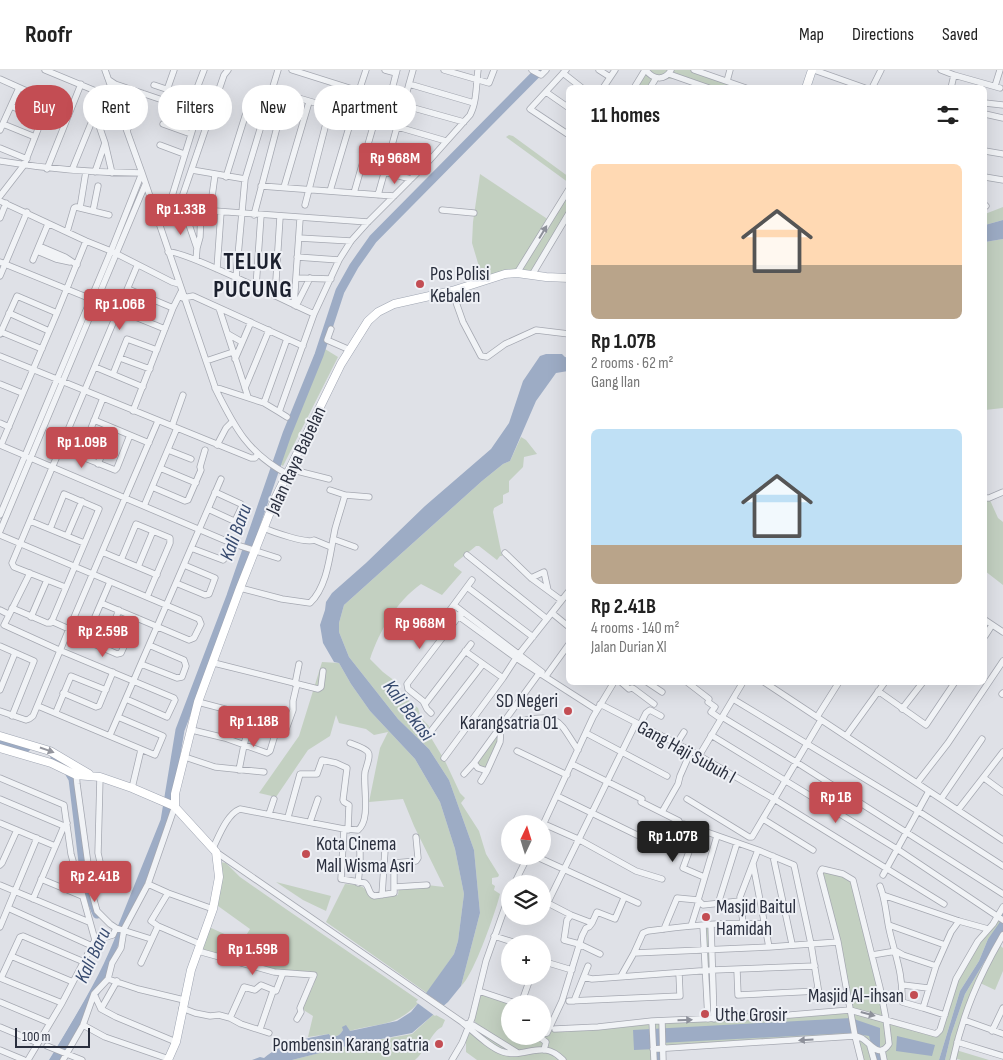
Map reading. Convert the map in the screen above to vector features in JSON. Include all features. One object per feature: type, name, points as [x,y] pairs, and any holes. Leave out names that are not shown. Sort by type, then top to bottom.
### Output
[{"type":"main road","points":[[807,85],[813,70]]},
{"type":"main road","name":"Jalan Raya Babelan","points":[[174,806],[175,794],[198,702],[285,471],[341,364],[368,321],[378,312],[394,304],[452,291],[505,274],[517,273],[566,278]]},
{"type":"main road","points":[[0,736],[50,751],[75,772]]},
{"type":"main road","points":[[0,748],[132,788],[174,806],[214,850],[219,877],[213,909],[191,970],[176,1042],[168,1059]]},
{"type":"street","points":[[45,70],[81,84],[48,169]]},
{"type":"street","points":[[104,70],[111,85]]},
{"type":"street","points":[[169,85],[174,70]]},
{"type":"street","points":[[198,85],[204,70]]},
{"type":"street","points":[[197,248],[181,210],[192,170],[224,76],[228,70]]},
{"type":"street","points":[[273,85],[278,70]]},
{"type":"street","points":[[292,70],[310,73],[343,85]]},
{"type":"street","points":[[361,85],[366,70]]},
{"type":"street","points":[[385,70],[396,72],[393,85]]},
{"type":"street","points":[[413,70],[409,84],[474,102]]},
{"type":"street","points":[[444,70],[490,83],[494,70]]},
{"type":"street","points":[[279,412],[314,314],[339,260],[368,222],[428,162],[472,113],[478,70]]},
{"type":"street","points":[[535,72],[541,75],[546,70]]},
{"type":"street","points":[[600,70],[610,77]]},
{"type":"street","points":[[605,85],[615,70]]},
{"type":"street","points":[[636,85],[646,70],[656,78],[663,78],[670,72],[702,85]]},
{"type":"street","points":[[694,70],[738,85]]},
{"type":"street","points":[[727,81],[730,70]]},
{"type":"street","points":[[813,70],[856,85]]},
{"type":"street","points":[[874,85],[881,70]]},
{"type":"street","points":[[941,70],[997,87],[1000,70]]},
{"type":"street","points":[[566,133],[530,110],[564,72],[579,85]]},
{"type":"street","points":[[952,85],[954,75]]},
{"type":"street","points":[[652,85],[656,78]]},
{"type":"street","points":[[0,80],[15,86]]},
{"type":"street","points":[[109,80],[118,85]]},
{"type":"street","points":[[154,85],[158,87]]},
{"type":"street","points":[[546,92],[566,106]]},
{"type":"street","points":[[0,130],[15,97]]},
{"type":"street","points":[[304,100],[314,103]]},
{"type":"street","points":[[284,188],[309,102]]},
{"type":"street","points":[[987,103],[1003,105]]},
{"type":"street","points":[[11,106],[15,108]]},
{"type":"street","points":[[416,109],[464,122]]},
{"type":"street","points":[[987,114],[1003,118]]},
{"type":"street","points":[[3,124],[35,137]]},
{"type":"street","points":[[226,177],[242,124]]},
{"type":"street","points":[[0,196],[26,162],[38,130]]},
{"type":"street","points":[[72,170],[88,130]]},
{"type":"street","points":[[100,130],[112,173]]},
{"type":"street","points":[[180,130],[191,134]]},
{"type":"street","points":[[168,209],[192,130]]},
{"type":"street","points":[[236,278],[245,180],[259,130]]},
{"type":"street","points":[[254,215],[276,130]]},
{"type":"street","points":[[305,205],[324,130]]},
{"type":"street","points":[[330,191],[348,130]]},
{"type":"street","points":[[354,193],[372,130]]},
{"type":"street","points":[[378,195],[396,130]]},
{"type":"street","points":[[410,130],[446,141]]},
{"type":"street","points":[[127,131],[215,388],[232,422],[246,442],[272,466],[285,471],[329,478]]},
{"type":"street","points":[[95,172],[105,143]]},
{"type":"street","points":[[160,145],[184,154]]},
{"type":"street","points":[[0,148],[26,162],[48,169],[142,173]]},
{"type":"street","points":[[391,149],[428,162]]},
{"type":"street","points":[[987,151],[1003,154]]},
{"type":"street","points":[[0,161],[26,162]]},
{"type":"street","points":[[192,170],[245,180]]},
{"type":"street","points":[[80,208],[86,171]]},
{"type":"street","points":[[384,172],[411,179]]},
{"type":"street","points":[[114,253],[142,173]]},
{"type":"street","points":[[210,211],[215,175]]},
{"type":"street","points":[[987,177],[1003,180]]},
{"type":"street","points":[[0,514],[28,456],[93,300],[146,185]]},
{"type":"street","points":[[93,211],[98,186]]},
{"type":"street","points":[[261,186],[394,196]]},
{"type":"street","points":[[517,273],[566,194]]},
{"type":"street","points":[[0,200],[48,224],[114,253],[137,266],[179,284]]},
{"type":"street","points":[[1,214],[6,203]]},
{"type":"street","points":[[66,232],[74,208],[109,215]]},
{"type":"street","points":[[153,209],[201,210],[300,219],[368,222]]},
{"type":"street","points":[[196,260],[200,237],[201,210]]},
{"type":"street","points":[[442,210],[474,214]]},
{"type":"street","points":[[0,276],[3,263],[27,212]]},
{"type":"street","points":[[216,269],[221,212]]},
{"type":"street","points":[[256,287],[261,215]]},
{"type":"street","points":[[274,296],[280,217]]},
{"type":"street","points":[[532,275],[566,218]]},
{"type":"street","points":[[295,305],[300,219]]},
{"type":"street","points":[[33,260],[48,224]]},
{"type":"street","points":[[299,238],[352,241]]},
{"type":"street","points":[[86,241],[50,331],[0,445],[199,530],[245,548],[278,558]]},
{"type":"street","points":[[38,249],[65,258],[77,265]]},
{"type":"street","points":[[168,252],[175,251],[314,314]]},
{"type":"street","points":[[297,257],[339,260]]},
{"type":"street","points":[[3,263],[165,330]]},
{"type":"street","points":[[65,587],[12,564],[137,266]]},
{"type":"street","points":[[296,278],[331,279]]},
{"type":"street","points":[[295,305],[310,278]]},
{"type":"street","points":[[128,289],[173,308]]},
{"type":"street","points":[[452,291],[468,332],[481,356],[487,357],[506,344],[536,330],[566,334]]},
{"type":"street","points":[[133,411],[173,308],[182,295]]},
{"type":"street","points":[[182,295],[194,296],[303,346]]},
{"type":"street","points":[[42,349],[0,333],[18,296],[57,313]]},
{"type":"street","points":[[219,308],[248,397]]},
{"type":"street","points":[[9,313],[50,331]]},
{"type":"street","points":[[235,358],[251,322]]},
{"type":"street","points":[[331,329],[327,340],[350,350]]},
{"type":"street","points":[[245,388],[269,330]]},
{"type":"street","points":[[228,334],[242,342]]},
{"type":"street","points":[[113,374],[128,339],[157,350]]},
{"type":"street","points":[[264,403],[286,339]]},
{"type":"street","points":[[206,361],[233,352]]},
{"type":"street","points":[[0,356],[251,458],[255,458],[258,454]]},
{"type":"street","points":[[120,358],[150,369]]},
{"type":"street","points":[[95,367],[143,387]]},
{"type":"street","points":[[1,386],[22,393]]},
{"type":"street","points":[[215,388],[264,403],[288,417]]},
{"type":"street","points":[[144,506],[168,450],[183,395]]},
{"type":"street","points":[[103,398],[80,454],[81,457],[114,470],[117,468],[130,435]]},
{"type":"street","points":[[94,420],[149,443]]},
{"type":"street","points":[[0,711],[12,716],[29,719],[33,716],[68,629],[158,421]]},
{"type":"street","points":[[218,445],[226,428],[232,422]]},
{"type":"street","points":[[0,423],[9,427]]},
{"type":"street","points":[[98,464],[113,428]]},
{"type":"street","points":[[168,450],[191,459]]},
{"type":"street","points":[[152,487],[185,501],[188,499],[201,470],[200,467],[205,450]]},
{"type":"street","points":[[28,456],[0,533],[199,619],[201,624],[192,640],[102,603]]},
{"type":"street","points":[[160,468],[196,483]]},
{"type":"street","points":[[110,735],[221,479]]},
{"type":"street","points":[[330,490],[345,495],[369,496]]},
{"type":"street","points":[[208,509],[234,521],[242,506],[215,492]]},
{"type":"street","points":[[987,498],[1003,493]]},
{"type":"street","points":[[12,608],[48,624],[51,621],[99,510],[64,494],[50,529]]},
{"type":"street","points":[[240,588],[282,599],[310,603],[319,591],[325,574],[345,495]]},
{"type":"street","points":[[67,536],[82,501]]},
{"type":"street","points":[[30,521],[84,543]]},
{"type":"street","points":[[121,560],[135,525],[138,524],[169,537],[171,540],[147,597]]},
{"type":"street","points":[[264,528],[298,540],[311,542],[314,540],[331,546]]},
{"type":"street","points":[[138,567],[153,531]]},
{"type":"street","points":[[333,539],[355,547]]},
{"type":"street","points":[[191,548],[223,560],[226,558],[231,543]]},
{"type":"street","points":[[102,552],[157,575]]},
{"type":"street","points":[[505,553],[531,578],[561,600]]},
{"type":"street","points":[[467,556],[547,619]]},
{"type":"street","points":[[176,583],[209,594],[214,578],[184,565]]},
{"type":"street","points":[[531,578],[544,572],[548,590]]},
{"type":"street","points":[[30,573],[4,622],[5,625],[175,700],[167,716],[126,699]]},
{"type":"street","points":[[32,617],[47,580]]},
{"type":"street","points":[[431,713],[425,704],[408,689],[407,684],[460,614],[450,610],[472,580]]},
{"type":"street","points":[[110,582],[86,640],[116,654],[121,653],[137,618]]},
{"type":"street","points":[[467,587],[533,637]]},
{"type":"street","points":[[444,758],[566,594]]},
{"type":"street","points":[[0,610],[8,614]]},
{"type":"street","points":[[104,647],[119,610]]},
{"type":"street","points":[[552,613],[566,625]]},
{"type":"street","name":"Gang Haji Subuh I","points":[[460,614],[564,688],[598,707],[677,743],[774,799],[944,904]]},
{"type":"street","points":[[51,621],[68,629]]},
{"type":"street","points":[[987,621],[1003,632]]},
{"type":"street","points":[[987,633],[992,625]]},
{"type":"street","points":[[425,704],[471,644]]},
{"type":"street","points":[[141,664],[177,678],[182,677],[186,666],[184,660],[149,645]]},
{"type":"street","points":[[0,646],[34,662],[12,716]]},
{"type":"street","points":[[464,774],[566,647]]},
{"type":"street","points":[[465,652],[504,678]]},
{"type":"street","points":[[0,690],[15,653]]},
{"type":"street","points":[[987,685],[1003,661]]},
{"type":"street","points":[[214,663],[320,689],[323,671]]},
{"type":"street","points":[[285,732],[293,710],[299,664]]},
{"type":"street","points":[[428,735],[482,664]]},
{"type":"street","points":[[63,694],[97,707],[113,672]]},
{"type":"street","points":[[56,712],[71,676],[106,690]]},
{"type":"street","points":[[548,815],[598,707],[612,685]]},
{"type":"street","points":[[624,685],[629,689],[634,689],[654,704]]},
{"type":"street","points":[[652,685],[662,692]]},
{"type":"street","points":[[691,685],[709,699],[708,702],[715,707],[712,713],[796,762],[1003,894]]},
{"type":"street","points":[[699,756],[741,685]]},
{"type":"street","points":[[768,685],[1001,838],[1003,831]]},
{"type":"street","points":[[687,799],[751,838],[808,742],[838,685]]},
{"type":"street","points":[[846,736],[883,685]]},
{"type":"street","points":[[902,709],[921,685]]},
{"type":"street","points":[[878,691],[926,725],[953,685]]},
{"type":"street","points":[[917,783],[948,743],[987,685]]},
{"type":"street","points":[[697,698],[699,691]]},
{"type":"street","points":[[733,698],[808,742],[1003,866]]},
{"type":"street","points":[[198,702],[236,712],[236,715],[267,729]]},
{"type":"street","points":[[38,706],[155,755],[163,736],[118,717]]},
{"type":"street","points":[[551,891],[564,869],[621,752],[638,724],[650,710],[661,716]]},
{"type":"street","points":[[526,720],[544,716],[557,720],[578,750]]},
{"type":"street","points":[[239,770],[250,722]]},
{"type":"street","points":[[481,781],[500,742],[501,726]]},
{"type":"street","points":[[192,730],[269,752],[274,738]]},
{"type":"street","points":[[677,743],[684,732]]},
{"type":"street","points":[[586,734],[667,776]]},
{"type":"street","points":[[711,735],[897,849],[1000,918]]},
{"type":"street","points":[[941,799],[982,739]]},
{"type":"street","points":[[350,743],[366,751],[369,755],[365,773],[363,825],[358,830],[244,809],[236,810],[226,823],[214,850],[442,1010],[462,1022],[481,1029],[518,1053]]},
{"type":"street","points":[[132,788],[141,750]]},
{"type":"street","points":[[517,751],[567,775]]},
{"type":"street","points":[[662,812],[678,784],[691,751]]},
{"type":"street","points":[[958,810],[1003,753]]},
{"type":"street","points":[[185,757],[215,767],[264,772]]},
{"type":"street","points":[[288,817],[300,774],[317,774],[322,760],[347,768],[343,800],[349,805],[341,879],[365,883],[373,896],[394,893],[394,863],[416,861],[418,859],[416,837]]},
{"type":"street","points":[[474,763],[478,768],[487,771]]},
{"type":"street","points":[[572,764],[642,799],[641,802],[680,822],[671,852]]},
{"type":"street","points":[[75,772],[92,893],[98,911],[110,924],[118,929],[151,939]]},
{"type":"street","points":[[0,778],[62,804],[65,809],[71,854],[94,943]]},
{"type":"street","points":[[98,778],[98,851],[102,879]]},
{"type":"street","points":[[984,778],[1002,790]]},
{"type":"street","points":[[883,875],[929,791]]},
{"type":"street","points":[[558,796],[637,835],[642,837],[649,835]]},
{"type":"street","points":[[0,799],[66,824]]},
{"type":"street","points":[[269,814],[274,799]]},
{"type":"street","points":[[310,822],[318,799]]},
{"type":"street","points":[[28,1060],[62,1003],[94,943],[113,935],[148,884],[174,806]]},
{"type":"street","points":[[763,819],[813,850]]},
{"type":"street","points":[[0,823],[55,846]]},
{"type":"street","points":[[33,899],[66,824]]},
{"type":"street","points":[[684,824],[794,865],[816,966],[820,1000]]},
{"type":"street","points":[[551,828],[578,839],[636,871],[662,879]]},
{"type":"street","points":[[0,865],[17,830]]},
{"type":"street","points":[[697,830],[683,868],[704,878]]},
{"type":"street","points":[[690,926],[717,836]]},
{"type":"street","points":[[0,928],[37,838]]},
{"type":"street","points":[[718,904],[737,843]]},
{"type":"street","points":[[358,883],[360,847]]},
{"type":"street","points":[[382,895],[385,850]]},
{"type":"street","points":[[743,923],[740,901],[758,850]]},
{"type":"street","points":[[86,852],[98,851]]},
{"type":"street","points":[[773,856],[792,944]]},
{"type":"street","points":[[551,863],[638,903]]},
{"type":"street","points":[[753,864],[769,947]]},
{"type":"street","points":[[861,1060],[838,942],[820,870],[844,874],[853,880],[872,955],[886,1019],[889,1044],[886,1049],[882,1050],[870,1046]]},
{"type":"street","points":[[41,879],[82,896]]},
{"type":"street","points":[[148,884],[168,894],[213,909]]},
{"type":"street","points":[[0,885],[89,922]]},
{"type":"street","points":[[395,886],[426,885]]},
{"type":"street","points":[[880,886],[906,985],[902,1002],[945,1015]]},
{"type":"street","points":[[168,894],[150,921],[158,926],[199,947],[282,973],[314,975],[297,1019]]},
{"type":"street","points":[[883,895],[988,929]]},
{"type":"street","points":[[551,1026],[562,1001],[584,930],[592,923],[597,912],[615,919],[624,898]]},
{"type":"street","points":[[664,929],[677,898],[698,900],[703,905],[740,901]]},
{"type":"street","points":[[551,904],[592,923]]},
{"type":"street","points":[[8,908],[94,943]]},
{"type":"street","points":[[555,1029],[598,1027],[652,1021],[850,1010],[936,1034],[940,1030],[956,979],[978,941],[1000,918],[1003,908]]},
{"type":"street","points":[[571,915],[567,920],[564,940],[579,944],[600,954]]},
{"type":"street","points":[[452,1060],[471,1025],[494,936],[501,917]]},
{"type":"street","points":[[923,1008],[925,988],[945,945],[959,921]]},
{"type":"street","points":[[620,976],[643,933],[690,926],[743,923],[765,924]]},
{"type":"street","points":[[889,925],[945,945]]},
{"type":"street","points":[[141,963],[158,926]]},
{"type":"street","points":[[703,926],[705,971],[711,1019]]},
{"type":"street","points":[[710,1000],[712,970],[711,926]]},
{"type":"street","points":[[65,1058],[83,1025],[94,994],[108,978],[112,963],[121,948],[118,929]]},
{"type":"street","points":[[953,1060],[974,990],[1003,935]]},
{"type":"street","points":[[62,1003],[1,978],[20,937],[23,936],[84,962]]},
{"type":"street","points":[[494,936],[501,938]]},
{"type":"street","points":[[634,953],[838,942]]},
{"type":"street","points":[[872,955],[896,951],[936,966]]},
{"type":"street","points":[[11,956],[73,982]]},
{"type":"street","points":[[551,964],[572,970]]},
{"type":"street","points":[[679,973],[681,998],[571,1001],[586,971],[592,979],[712,970],[816,966]]},
{"type":"street","points":[[737,970],[738,996],[818,991]]},
{"type":"street","points":[[260,1029],[273,991],[277,989],[282,973]]},
{"type":"street","points":[[108,978],[138,989],[184,1000]]},
{"type":"street","points":[[101,1009],[116,981]]},
{"type":"street","points":[[230,1018],[244,987],[255,990],[261,985],[273,991]]},
{"type":"street","points":[[906,985],[919,991],[925,988]]},
{"type":"street","points":[[480,991],[501,998]]},
{"type":"street","points":[[94,994],[101,1009],[176,1042]]},
{"type":"street","points":[[0,1002],[50,1023]]},
{"type":"street","points":[[182,1008],[210,1016],[219,1015],[230,1018],[269,1033]]},
{"type":"street","points":[[992,1030],[1003,1008]]},
{"type":"street","points":[[964,1020],[1003,1034]]},
{"type":"street","points":[[652,1021],[654,1060]]},
{"type":"street","points":[[662,1021],[663,1060]]},
{"type":"street","points":[[83,1025],[105,1037],[168,1059]]},
{"type":"street","points":[[471,1025],[504,1053],[544,1050],[554,1052],[563,1060]]},
{"type":"street","points":[[0,1027],[38,1043]]},
{"type":"street","points":[[653,1049],[855,1036],[863,1038],[870,1046],[874,1060]]},
{"type":"street","points":[[957,1042],[1003,1056]]},
{"type":"street","points":[[544,1050],[545,1045]]},
{"type":"street","points":[[47,1046],[65,1058]]},
{"type":"street","points":[[504,1053],[507,1046]]},
{"type":"street","points":[[0,1050],[24,1060]]},
{"type":"street","points":[[882,1050],[884,1060]]},
{"type":"street","points":[[65,1058],[70,1054],[82,1060]]},
{"type":"green space","points":[[645,70],[694,70],[740,85],[702,85],[664,79],[653,85],[636,85]]},
{"type":"green space","points":[[509,135],[513,136],[566,175],[566,181],[506,137]]},
{"type":"green space","points":[[480,174],[549,220],[566,194],[566,218],[532,275],[517,273],[483,280],[472,243]]},
{"type":"green space","points":[[1003,207],[1003,220],[987,224],[987,213]]},
{"type":"green space","points":[[1003,239],[1003,408],[987,410],[987,242]]},
{"type":"green space","points":[[325,349],[338,357],[283,466],[279,464]]},
{"type":"green space","points":[[521,437],[526,440],[537,454],[524,457],[523,467],[509,481],[509,492],[503,495],[503,503],[494,508],[493,512],[502,556],[497,560],[479,546],[476,546],[454,564],[462,572],[442,595],[421,584],[412,591],[390,617],[370,659],[396,682],[400,691],[418,708],[421,718],[429,726],[430,736],[445,761],[460,793],[465,798],[461,803],[479,831],[486,854],[499,875],[492,878],[492,884],[495,886],[494,890],[500,894],[494,914],[478,957],[461,986],[480,913],[474,850],[449,780],[429,749],[398,719],[349,657],[339,632],[339,623],[344,605],[482,481],[503,464],[510,461]]},
{"type":"green space","points":[[987,498],[989,498],[998,518],[1003,522],[1003,585],[987,573]]},
{"type":"green space","points":[[322,662],[339,663],[370,711],[415,759],[440,802],[455,849],[464,894],[458,941],[454,954],[427,993],[326,922],[345,884],[361,886],[371,898],[377,899],[398,895],[399,886],[427,885],[444,887],[403,799],[369,802],[380,748],[388,732],[374,735],[366,729],[339,723],[336,715],[330,736],[308,750],[276,797],[259,793],[299,736]]},
{"type":"green space","points":[[501,726],[500,742],[487,771],[475,766]]},
{"type":"green space","points":[[220,862],[226,863],[240,877],[420,1001],[403,1016],[388,1023],[350,1031],[343,1030],[335,1037],[331,1037],[329,1034],[308,1037],[313,1016],[302,1009],[314,984],[315,975],[276,971],[245,962],[246,950],[224,945],[221,955],[201,950],[209,927],[242,942],[250,929],[218,906],[215,907]]},
{"type":"green space","points":[[821,870],[853,880],[886,1019],[936,1034],[956,979],[1003,907],[1003,920],[988,939],[979,961],[960,991],[939,1060],[861,1060],[855,1036],[663,1048],[663,1060],[477,1060],[466,1052],[466,1039],[472,1030],[480,1028],[472,1018],[479,991],[501,1000],[501,1045],[551,1045],[551,1027],[707,1019],[703,926],[711,925],[714,1019],[850,1010]]},
{"type":"green space","points":[[276,882],[331,896],[326,911],[303,900]]},
{"type":"green space","points":[[1003,931],[998,944],[1003,948],[1003,971],[995,990],[978,982],[956,1050],[989,1060],[961,1060],[954,1058],[953,1060],[945,1060],[951,1035],[965,994]]},
{"type":"green space","points":[[434,1014],[445,1020],[442,1027],[438,1029],[415,1060],[292,1060],[354,1044],[412,1034]]},
{"type":"water","points":[[1003,220],[1003,239],[987,242],[987,224]]},
{"type":"water","points":[[562,354],[566,357],[566,371],[556,373],[536,401],[510,461],[503,464],[482,481],[344,605],[339,623],[339,632],[349,657],[398,719],[429,749],[449,780],[474,850],[480,913],[461,986],[448,1002],[412,1033],[355,1044],[292,1060],[252,1060],[260,1057],[264,1058],[279,1048],[304,1039],[329,1034],[331,1037],[337,1036],[343,1030],[342,1027],[346,1025],[350,1031],[397,1021],[411,1012],[454,954],[458,941],[464,894],[455,849],[440,802],[415,759],[370,711],[339,663],[334,662],[323,643],[320,625],[326,602],[332,593],[425,506],[491,449],[509,423],[523,381],[540,356]]},
{"type":"water","points":[[1003,907],[1003,931],[965,994],[951,1035],[945,1060],[939,1060],[960,991],[979,961],[988,939],[1002,919],[998,916]]},
{"type":"water","points":[[118,930],[123,931],[112,963],[54,1060],[49,1060],[96,980]]},
{"type":"water","points":[[851,1018],[880,1028],[880,1050],[883,1060],[875,1060],[869,1036],[850,1033],[660,1043],[661,1060],[655,1060],[655,1049],[634,1050],[633,1030]]},
{"type":"water","points":[[897,1036],[935,1045],[932,1056],[896,1051]]},
{"type":"pier","points":[[424,992],[446,1007],[435,1016],[416,1002]]},
{"type":"waterway","name":"Kali Baru","points":[[120,933],[165,821],[180,730],[231,596],[287,434],[319,355],[340,291],[354,266],[373,239],[540,70]]},
{"type":"waterway","points":[[0,740],[26,748]]},
{"type":"waterway","points":[[55,757],[63,762],[73,779],[86,887],[97,914]]},
{"type":"waterway","name":"Kali Baru","points":[[55,1060],[107,972],[111,960]]},
{"type":"place","name":"Pos Polisi Kebalen","points":[[420,284]]},
{"type":"place","name":"SD Negeri Karangsatria 01","points":[[568,711]]},
{"type":"place","name":"Kota Cinema Mall Wisma Asri","points":[[306,854]]},
{"type":"place","name":"Masjid Baitul Hamidah","points":[[706,917]]},
{"type":"place","name":"Masjid Al-ihsan","points":[[914,995]]},
{"type":"place","name":"Uthe Grosir","points":[[705,1014]]},
{"type":"place","name":"Pombensin Karang satria","points":[[439,1044]]},
{"type":"district","name":"TELUK PUCUNG","points":[[253,275]]},
{"type":"water label","name":"Kali Bekasi","points":[[409,710]]}]
